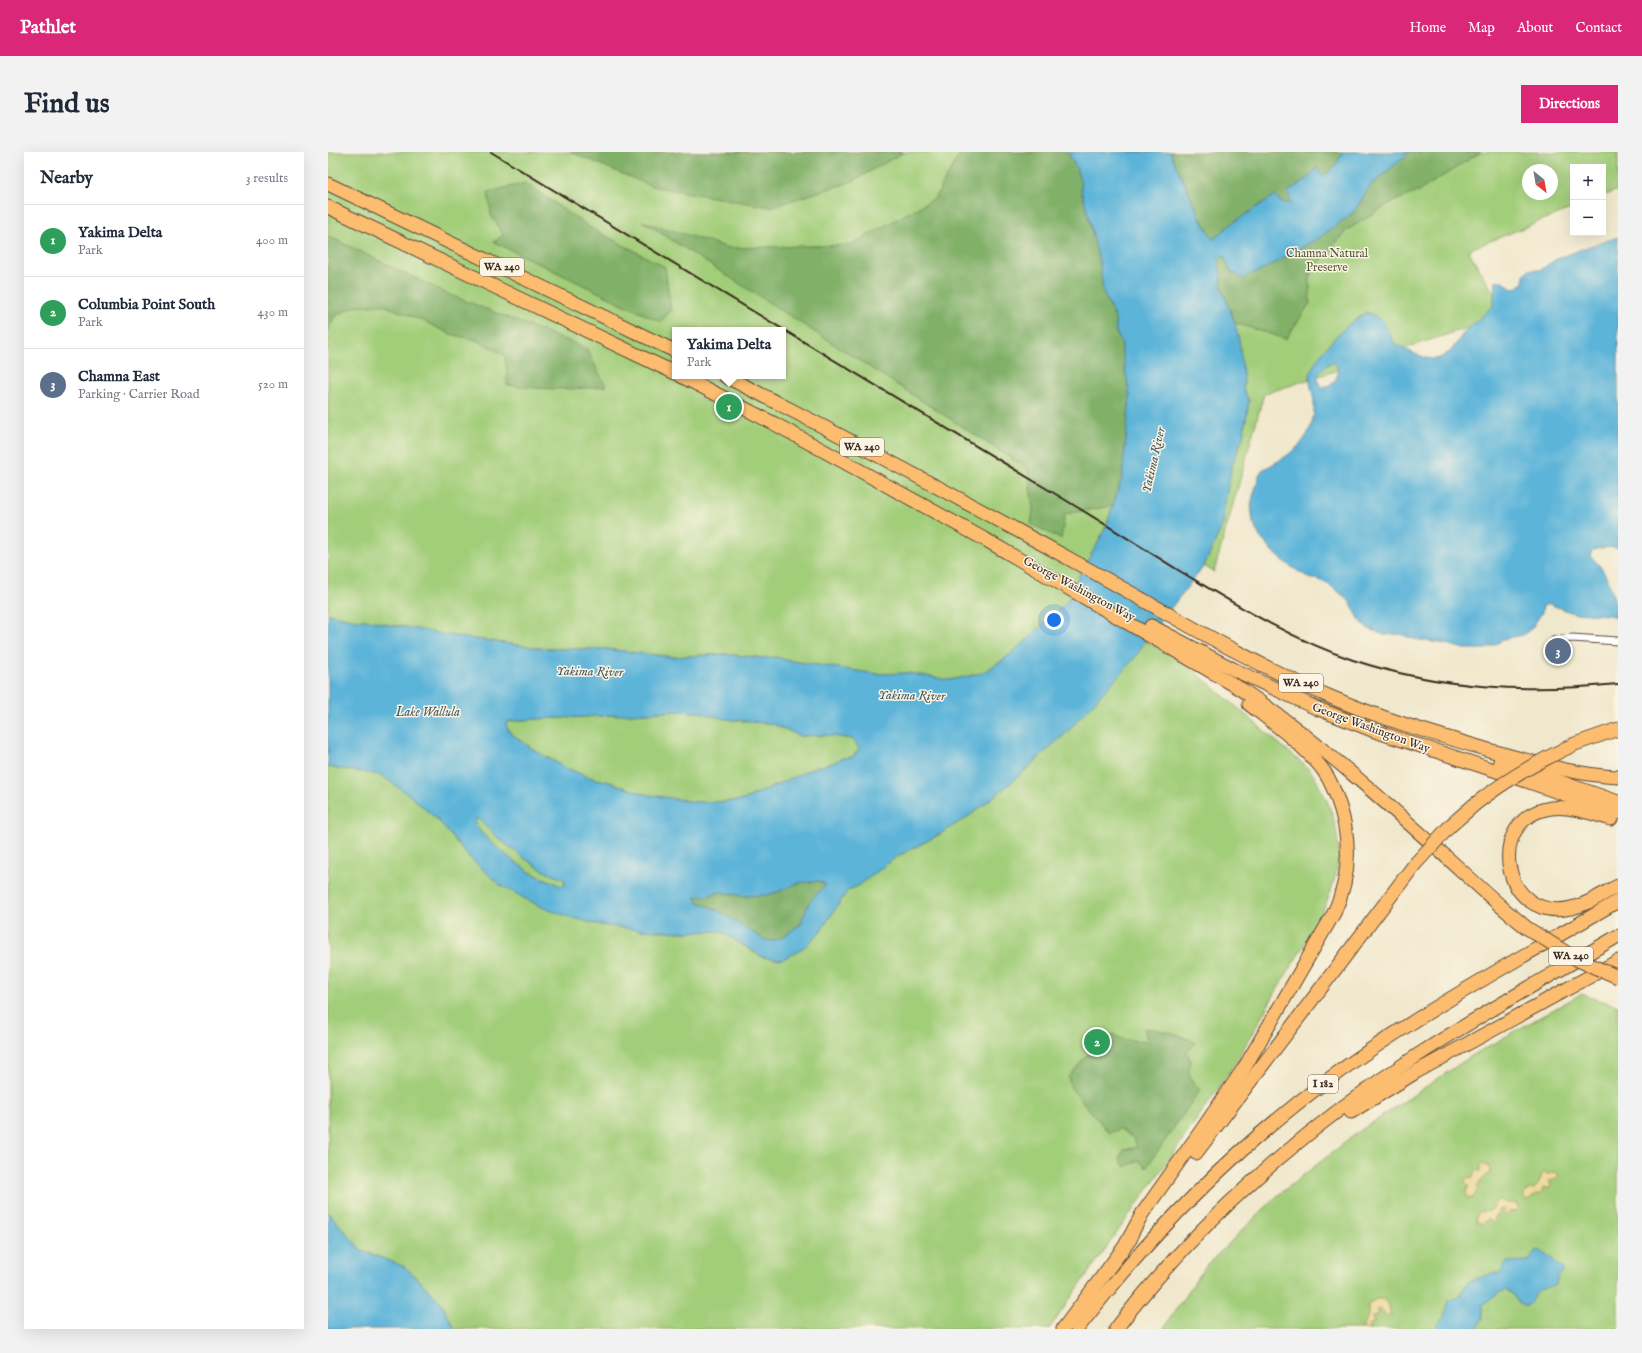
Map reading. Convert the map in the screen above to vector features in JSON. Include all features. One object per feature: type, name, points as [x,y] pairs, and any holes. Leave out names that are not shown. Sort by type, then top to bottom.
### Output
[{"type":"highway","name":"WA 240","points":[[328,184],[672,350]]},
{"type":"highway","name":"WA 240","points":[[328,207],[672,372]]},
{"type":"highway","name":"George Washington Way","points":[[687,379],[775,424],[1181,647],[1323,711],[1372,730],[1618,813]]},
{"type":"highway","name":"WA 240","points":[[731,379],[998,519],[1279,674],[1333,698],[1414,729],[1563,769],[1586,774],[1618,777]]},
{"type":"highway","name":"WA 240","points":[[1181,647],[1192,660],[1266,706],[1313,741],[1366,784],[1527,928],[1578,960],[1618,977]]},
{"type":"highway","points":[[1126,1244],[1142,1214],[1224,1098],[1254,1051],[1334,913],[1343,890],[1347,867],[1348,844],[1344,819],[1330,782],[1321,766],[1305,749],[1192,660]]},
{"type":"highway","name":"George Washington Way","points":[[1414,729],[1618,802]]},
{"type":"highway","points":[[1064,1329],[1126,1244],[1415,864],[1450,826],[1474,805],[1529,767],[1575,744],[1618,729]]},
{"type":"highway","points":[[1618,821],[1564,808],[1552,807],[1541,810],[1522,823],[1511,840],[1508,868],[1517,887],[1529,900],[1547,908],[1557,910],[1572,908],[1618,886]]},
{"type":"highway","name":"I 182","points":[[1076,1329],[1112,1284],[1182,1207],[1248,1145],[1289,1110],[1330,1079],[1406,1027],[1618,901]]},
{"type":"highway","name":"I 182","points":[[1116,1329],[1169,1266],[1202,1231],[1292,1147],[1411,1059],[1464,1026],[1618,936]]},
{"type":"highway","points":[[1245,1190],[1327,1129],[1383,1091],[1466,1043],[1618,961]]},
{"type":"street","points":[[1555,640],[1572,638],[1618,641]]},
{"type":"green space","points":[[328,152],[1068,152],[1105,301],[1115,318],[1122,352],[1117,493],[1107,524],[1098,543],[1079,575],[1067,602],[1028,639],[1003,660],[984,672],[949,680],[908,673],[877,674],[785,660],[777,657],[764,658],[724,654],[672,657],[606,649],[547,649],[447,635],[369,620],[356,620],[328,614]]},
{"type":"green space","points":[[571,152],[904,152],[851,182],[770,207],[651,186]]},
{"type":"green space","points":[[961,152],[1068,152],[1076,167],[1080,180],[1100,264],[1103,292],[1115,318],[1116,332],[1122,344],[1130,397],[1122,478],[1113,506],[1065,514],[1061,539],[1031,524],[1033,510],[1028,469],[642,221],[729,248],[850,245],[935,198]]},
{"type":"green space","name":"Chamna Natural Preserve","points":[[1170,152],[1618,152],[1618,190],[1606,195],[1606,164],[1570,164],[1570,209],[1468,250],[1507,315],[1264,394],[1214,572],[1204,566],[1223,524],[1224,507],[1232,465],[1243,437],[1249,401],[1243,388],[1244,381]]},
{"type":"green space","points":[[1170,152],[1342,152],[1337,163],[1329,172],[1322,176],[1317,168],[1308,180],[1297,185],[1291,204],[1281,202],[1275,195],[1230,225],[1213,239],[1224,256],[1231,272],[1250,274],[1261,271],[1321,236],[1353,213],[1371,185],[1410,152],[1481,152],[1419,191],[1390,203],[1346,231],[1310,274],[1310,303],[1286,339],[1235,323],[1222,289],[1209,232],[1202,221]]},
{"type":"green space","points":[[525,183],[591,228],[665,267],[671,311],[660,322],[494,242],[503,235],[491,215],[488,192]]},
{"type":"green space","points":[[328,236],[448,294],[586,348],[606,386],[581,389],[556,389],[507,385],[507,371],[504,354],[476,340],[450,334],[421,320],[383,305],[354,307],[335,316],[328,330]]},
{"type":"green space","points":[[1145,641],[1185,663],[1310,770],[1328,802],[1332,814],[1337,838],[1338,862],[1335,878],[1314,928],[1250,1038],[1199,1117],[1049,1329],[455,1329],[440,1301],[405,1267],[361,1250],[328,1212],[328,767],[381,775],[409,795],[437,819],[470,858],[500,884],[541,907],[640,930],[685,932],[721,931],[762,957],[820,932],[848,890],[858,886],[896,857],[940,834],[972,814],[1012,782],[1066,733]]},
{"type":"green space","points":[[675,711],[700,712],[726,719],[773,724],[800,736],[826,735],[853,739],[859,749],[853,757],[842,758],[833,763],[816,767],[743,800],[695,802],[647,795],[610,782],[588,777],[566,768],[534,750],[510,733],[506,725],[507,722],[534,719]]},
{"type":"green space","points":[[475,819],[478,819],[498,838],[527,860],[548,873],[564,879],[565,885],[561,886],[530,872],[499,850],[478,829],[474,822]]},
{"type":"green space","points":[[819,881],[825,884],[824,887],[810,901],[802,925],[779,939],[769,941],[763,939],[717,910],[698,902],[695,897],[720,892],[744,896],[767,895],[778,892],[797,883]]},
{"type":"green space","points":[[1581,994],[1618,1006],[1618,1329],[1163,1329],[1204,1268],[1277,1196],[1357,1133],[1473,1055]]},
{"type":"green space","points":[[1144,1028],[1171,1033],[1196,1043],[1186,1052],[1191,1060],[1189,1069],[1190,1076],[1200,1090],[1146,1168],[1139,1160],[1125,1167],[1119,1158],[1124,1150],[1137,1147],[1134,1139],[1120,1129],[1109,1133],[1071,1088],[1068,1077],[1100,1042],[1113,1034],[1122,1039],[1148,1042]]},
{"type":"sand","points":[[1483,1163],[1489,1166],[1490,1173],[1479,1182],[1474,1197],[1468,1199],[1466,1192],[1469,1186],[1465,1182],[1466,1179],[1468,1177],[1473,1178],[1475,1171],[1481,1171],[1481,1165]]},
{"type":"sand","points":[[1543,1172],[1548,1174],[1556,1172],[1559,1176],[1554,1180],[1548,1181],[1551,1185],[1550,1188],[1543,1188],[1541,1194],[1535,1194],[1527,1201],[1524,1199],[1524,1193],[1530,1189],[1534,1189],[1538,1185]]},
{"type":"sand","points":[[1498,1200],[1507,1203],[1516,1203],[1518,1207],[1517,1210],[1514,1212],[1510,1211],[1506,1216],[1504,1214],[1504,1209],[1498,1210],[1499,1214],[1494,1216],[1495,1221],[1493,1223],[1488,1219],[1482,1224],[1476,1221],[1477,1214],[1480,1212],[1490,1211]]},
{"type":"sand","points":[[1376,1299],[1383,1299],[1385,1301],[1390,1309],[1390,1315],[1386,1316],[1381,1310],[1377,1309],[1377,1315],[1372,1317],[1375,1322],[1369,1325],[1369,1329],[1363,1329],[1368,1316],[1368,1305]]},
{"type":"water","name":"Lake Wallula","points":[[1068,152],[1170,152],[1202,221],[1213,239],[1230,225],[1275,195],[1281,202],[1291,204],[1288,192],[1307,179],[1317,167],[1322,176],[1329,172],[1337,163],[1342,152],[1410,152],[1371,185],[1353,213],[1322,236],[1261,271],[1250,274],[1244,279],[1231,272],[1224,256],[1219,258],[1222,289],[1235,323],[1239,340],[1244,381],[1243,388],[1249,401],[1243,437],[1232,465],[1224,507],[1223,524],[1204,566],[1145,641],[1135,658],[1066,733],[1012,782],[972,814],[940,834],[896,857],[858,886],[848,890],[820,932],[801,950],[781,960],[762,957],[721,931],[685,932],[640,930],[600,925],[569,917],[541,907],[500,885],[470,858],[437,819],[409,795],[381,775],[328,767],[328,614],[356,620],[369,620],[447,635],[547,649],[606,649],[672,657],[724,654],[764,658],[777,657],[785,660],[877,674],[908,673],[949,680],[984,672],[1003,660],[1028,639],[1067,602],[1079,575],[1098,543],[1107,524],[1122,478],[1130,397],[1122,344],[1116,332],[1115,318],[1103,292],[1100,264],[1080,180],[1076,167]],"holes":[[[675,711],[700,712],[726,719],[773,724],[800,736],[826,735],[853,739],[859,749],[853,757],[842,758],[833,763],[816,767],[743,800],[695,802],[644,794],[609,782],[588,777],[566,768],[534,750],[510,733],[506,725],[507,722],[510,721],[534,719]],[[475,819],[478,819],[498,838],[527,860],[548,873],[564,879],[565,885],[561,886],[524,868],[488,840],[476,825]],[[819,881],[825,884],[824,887],[810,901],[802,919],[802,924],[779,939],[769,941],[763,939],[717,910],[698,902],[695,897],[720,892],[744,896],[767,895],[778,892],[797,883]]]},
{"type":"water","points":[[1618,237],[1618,548],[1608,547],[1598,549],[1592,551],[1590,556],[1600,566],[1607,578],[1616,607],[1616,618],[1610,615],[1573,613],[1549,604],[1543,606],[1542,612],[1532,628],[1523,635],[1507,638],[1486,649],[1464,649],[1447,644],[1413,639],[1401,634],[1384,635],[1367,628],[1360,620],[1350,602],[1339,592],[1328,584],[1317,579],[1311,579],[1290,566],[1272,551],[1260,537],[1253,523],[1251,504],[1259,475],[1262,470],[1283,458],[1300,445],[1311,427],[1314,415],[1314,402],[1310,375],[1318,358],[1333,339],[1351,323],[1367,312],[1384,322],[1394,343],[1426,358],[1440,358],[1451,351],[1465,331],[1493,306],[1496,281],[1503,281],[1512,289],[1518,287],[1523,283],[1524,275],[1528,270],[1540,270],[1555,260],[1584,248]],"holes":[[[1334,363],[1337,366],[1338,373],[1336,379],[1331,385],[1322,387],[1318,381],[1319,374],[1327,365]]]},
{"type":"water","points":[[328,1212],[361,1250],[405,1267],[440,1301],[455,1329],[328,1329]]},
{"type":"water","points":[[1539,1250],[1546,1254],[1563,1269],[1563,1272],[1558,1277],[1555,1285],[1539,1290],[1530,1303],[1526,1306],[1520,1305],[1512,1294],[1506,1290],[1499,1293],[1483,1304],[1483,1319],[1477,1329],[1436,1329],[1438,1323],[1445,1316],[1449,1300],[1459,1297],[1467,1282],[1493,1273],[1501,1273],[1507,1262],[1529,1261],[1535,1252]]},
{"type":"railway","points":[[491,152],[779,327]]},
{"type":"railway","points":[[786,331],[1178,570],[1263,620],[1307,642],[1353,660],[1386,670],[1452,683],[1517,688],[1584,687],[1618,684]]},
{"type":"place","name":"Yakima Delta","points":[[729,407]]},
{"type":"place","name":"Chamna East","points":[[1558,651]]},
{"type":"place","name":"Columbia Point South","points":[[1097,1042]]},
{"type":"water label","name":"Yakima River","points":[[1154,460]]},
{"type":"water label","name":"Yakima River","points":[[590,672]]},
{"type":"water label","name":"Yakima River","points":[[912,696]]}]
